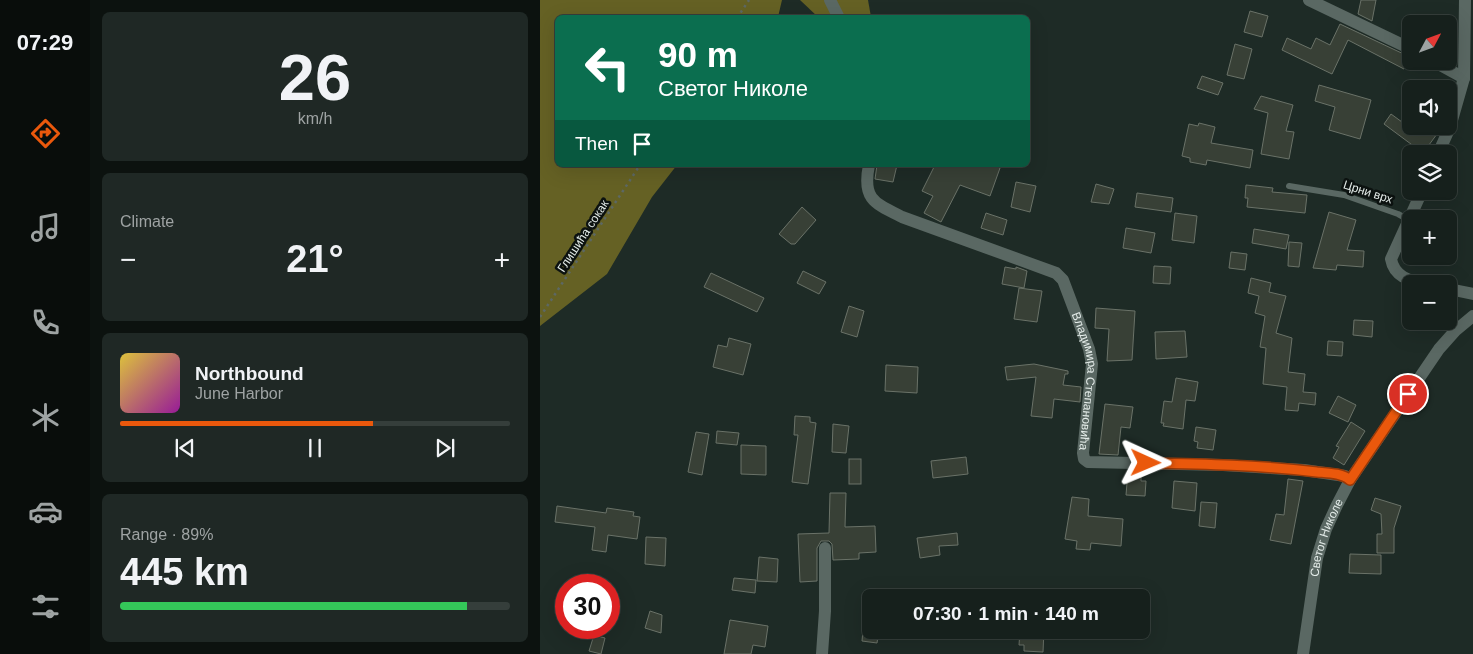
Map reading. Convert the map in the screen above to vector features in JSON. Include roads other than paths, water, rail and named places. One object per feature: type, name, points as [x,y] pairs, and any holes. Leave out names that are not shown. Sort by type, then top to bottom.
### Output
[{"type":"street","points":[[830,0],[838,15]]},
{"type":"street","points":[[1309,0],[1402,46]]},
{"type":"street","points":[[1442,145],[1450,127],[1464,78],[1464,0]]},
{"type":"street","points":[[1449,70],[1464,78]]},
{"type":"street","name":"Владимира Степановића","points":[[869,167],[866,180],[872,199],[878,205],[902,217],[1056,273],[1063,280],[1089,349],[1092,364],[1083,453],[1084,459],[1088,462],[1277,468],[1341,475],[1350,480]]},
{"type":"street","points":[[1402,234],[1391,259],[1392,266],[1402,276]]},
{"type":"street","points":[[1457,291],[1473,294]]},
{"type":"street","name":"Светог Николе","points":[[1303,654],[1317,558],[1326,529],[1337,505],[1350,480],[1439,349],[1455,331],[1473,316]]},
{"type":"street","points":[[822,654],[826,548]]},
{"type":"lane","name":"Црни врх","points":[[1289,186],[1344,195],[1402,216]]}]
